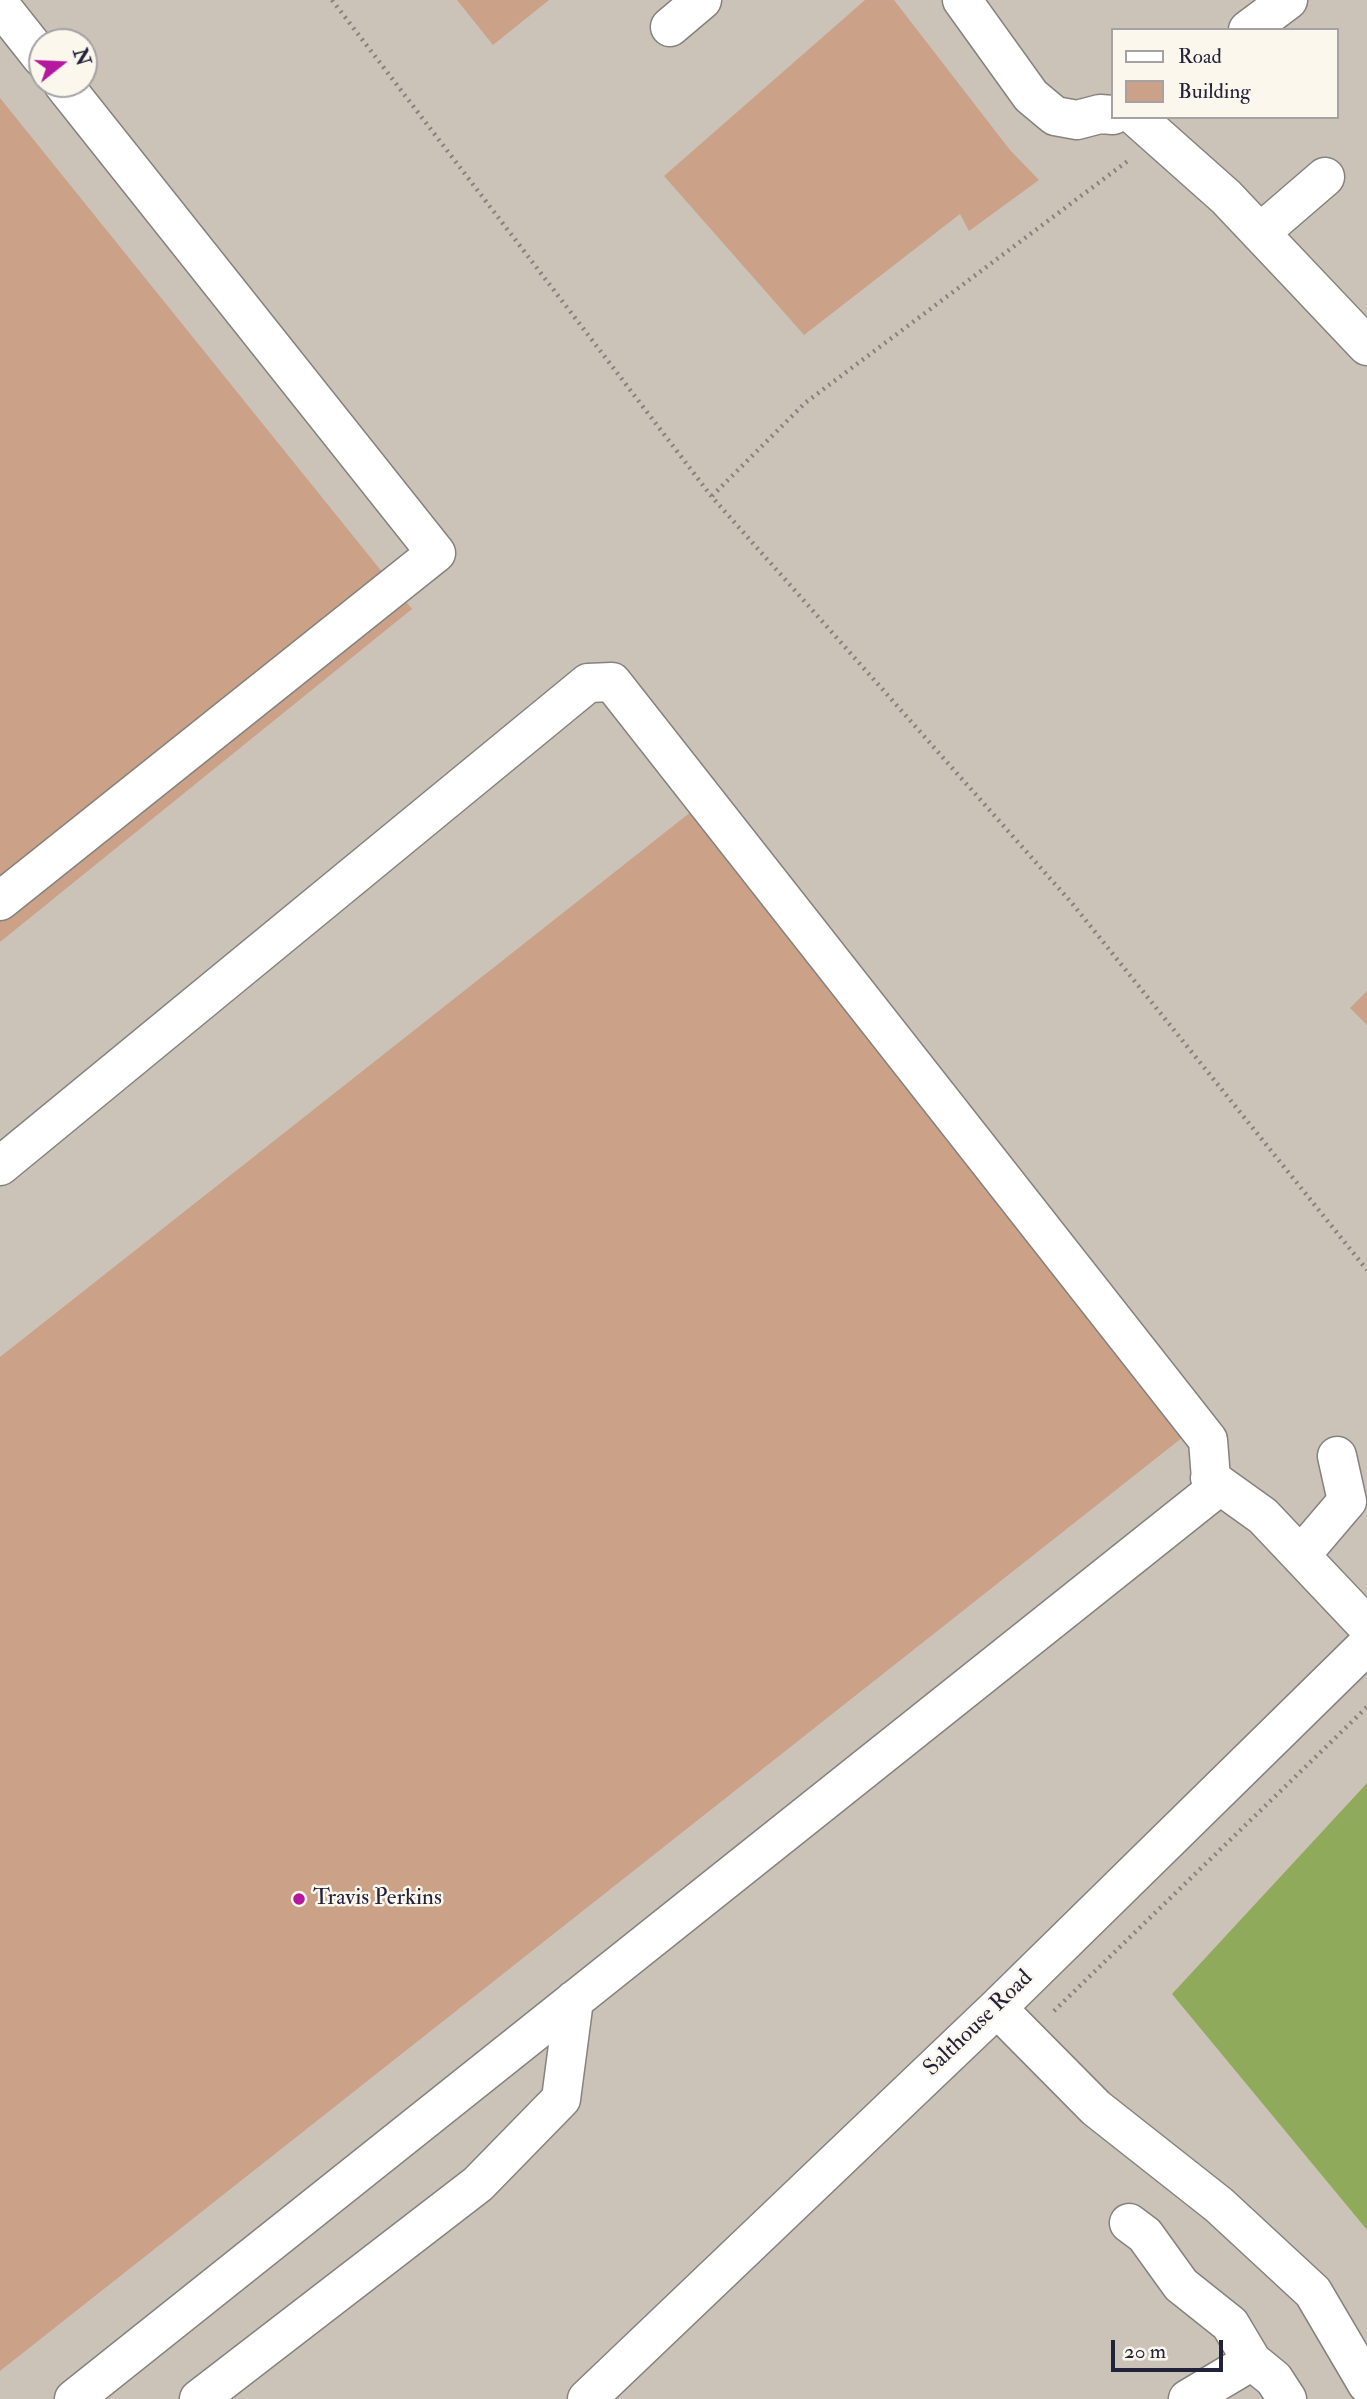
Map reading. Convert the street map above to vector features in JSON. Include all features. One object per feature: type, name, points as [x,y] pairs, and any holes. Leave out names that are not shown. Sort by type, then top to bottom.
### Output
[{"type":"street","points":[[670,27],[702,0]]},
{"type":"street","points":[[962,0],[1031,96],[1055,116],[1077,120],[1100,114],[1112,115]]},
{"type":"street","points":[[1251,28],[1288,0]]},
{"type":"street","points":[[0,5],[28,40]]},
{"type":"street","points":[[0,901],[436,553],[74,98]]},
{"type":"street","points":[[1137,128],[1226,197],[1367,346]]},
{"type":"street","points":[[1260,233],[1325,177]]},
{"type":"street","points":[[0,1166],[588,683],[612,682],[1208,1440],[1212,1492],[74,2399]]},
{"type":"street","points":[[1301,1555],[1347,1501],[1336,1456]]},
{"type":"street","points":[[1210,1478],[1263,1516],[1367,1626]]},
{"type":"street","name":"Salthouse Road","points":[[587,2399],[997,2008],[1367,1645]]},
{"type":"street","points":[[199,2399],[478,2184],[561,2099],[574,2000]]},
{"type":"street","points":[[997,2008],[1096,2108],[1219,2205],[1314,2292],[1367,2384]]},
{"type":"street","points":[[1129,2223],[1145,2235],[1181,2285],[1230,2324],[1252,2361],[1274,2379],[1287,2399]]},
{"type":"street","points":[[1188,2399],[1252,2361]]},
{"type":"path","points":[[332,0],[712,497],[1072,902],[1367,1270]]},
{"type":"path","points":[[712,497],[805,404],[1137,128]]},
{"type":"shaded area","points":[[0,0],[1367,0],[1367,1783],[1173,1994],[1367,2230],[1367,2399],[0,2399]]},
{"type":"green space","points":[[1367,1783],[1367,2230],[1172,1994]]},
{"type":"building","points":[[457,0],[549,0],[493,45]]},
{"type":"building","points":[[865,0],[894,0],[1010,150],[1039,180],[969,231],[960,214],[804,335],[664,176]]},
{"type":"building","points":[[0,98],[412,609],[0,942]]},
{"type":"building","name":"Travis Perkins","points":[[706,800],[1197,1426],[0,2371],[0,1357]]},
{"type":"building","points":[[1367,991],[1367,1025],[1350,1008]]},
{"type":"place","name":"Travis Perkins","points":[[299,1899]]}]
